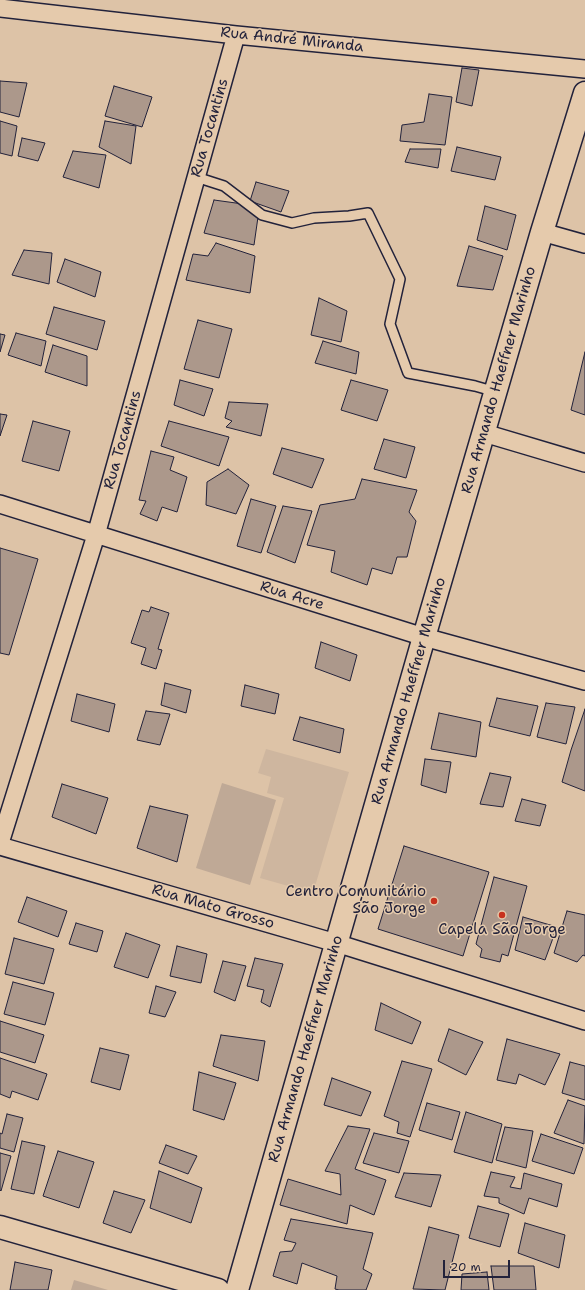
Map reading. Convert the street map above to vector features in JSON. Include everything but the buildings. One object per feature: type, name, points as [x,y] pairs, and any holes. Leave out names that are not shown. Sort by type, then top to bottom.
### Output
[{"type":"street","name":"Rua André Miranda","points":[[0,8],[236,35],[585,69]]},
{"type":"street","name":"Rua Tocantins","points":[[0,843],[96,535],[236,35]]},
{"type":"street","name":"Rua Armando Haeffner Marinho","points":[[237,1290],[424,637],[542,232],[585,93]]},
{"type":"street","points":[[542,232],[585,244]]},
{"type":"street","points":[[484,433],[585,463]]},
{"type":"street","name":"Rua Acre","points":[[0,504],[424,637],[585,681]]},
{"type":"street","name":"Rua Mato Grosso","points":[[0,846],[336,943],[585,1021]]},
{"type":"street","points":[[2,1230],[218,1290]]},
{"type":"lane","points":[[196,177],[224,186],[262,215],[292,223],[314,218],[349,216],[368,213],[400,279],[390,324],[408,373],[476,386],[496,392]]},
{"type":"shaded area","points":[[266,749],[349,772],[313,893],[260,878],[284,798],[267,793],[271,777],[258,773]]},
{"type":"shaded area","points":[[222,783],[276,800],[250,885],[196,868]]},
{"type":"shaded area","points":[[74,1280],[108,1290],[71,1290]]},
{"type":"place","name":"Centro Comunitário São Jorge","points":[[434,901]]},
{"type":"place","name":"Capela São Jorge","points":[[502,915]]}]
